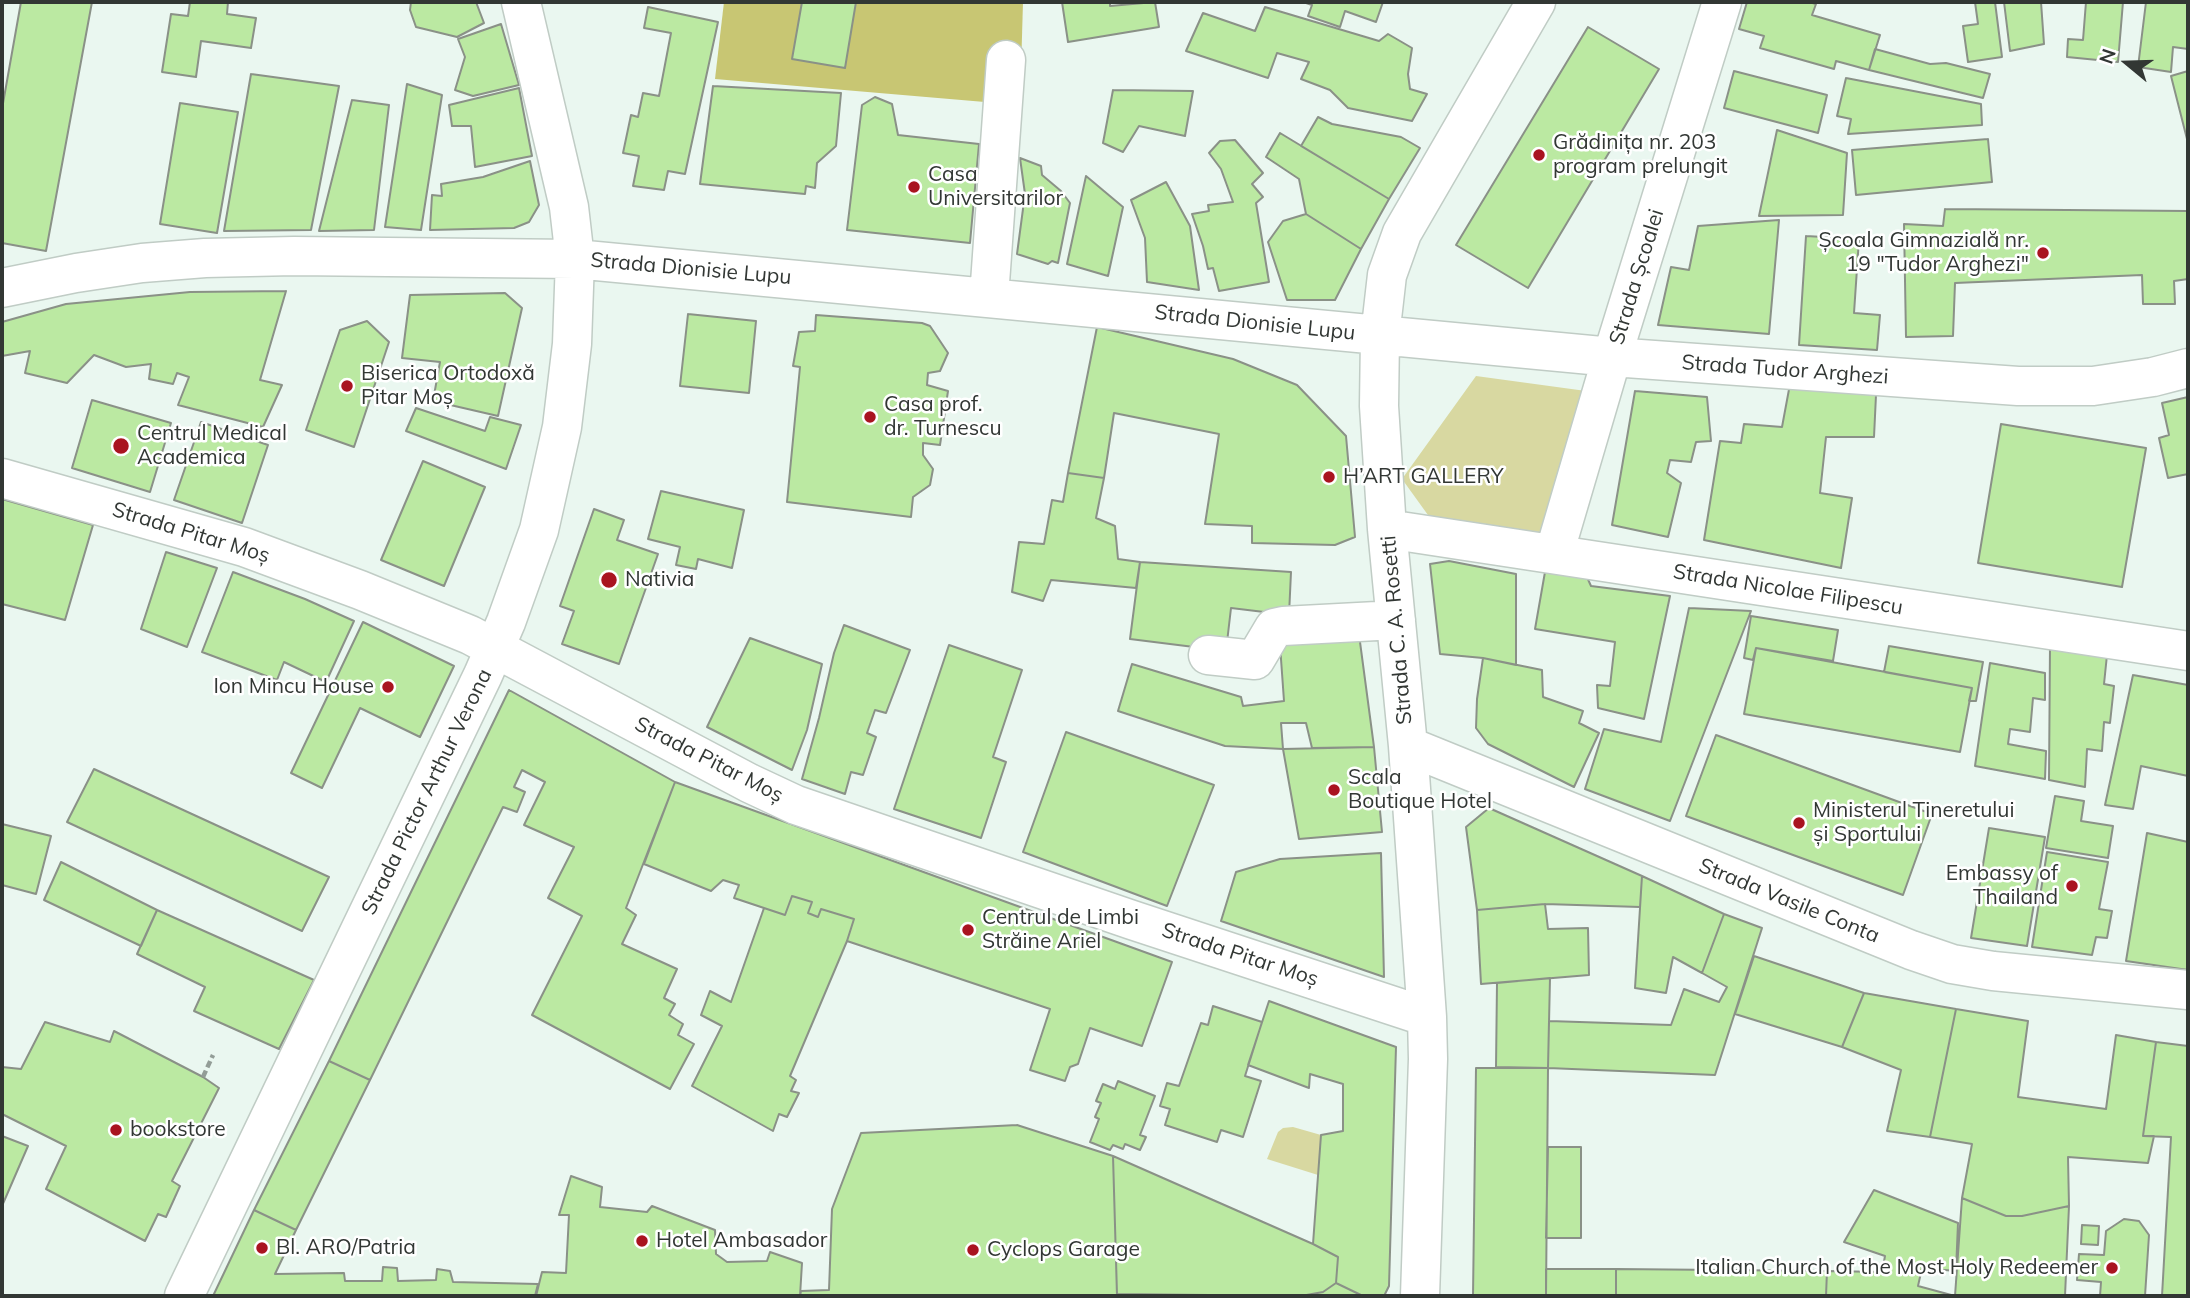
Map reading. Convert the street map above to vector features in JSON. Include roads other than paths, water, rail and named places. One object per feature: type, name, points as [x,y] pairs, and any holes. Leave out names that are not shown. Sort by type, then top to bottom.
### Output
[{"type":"street","name":"Strada Pictor Arthur Verona","points":[[184,1296],[496,647],[525,572],[553,474],[562,427],[572,344],[575,259],[569,207],[522,2]]},
{"type":"street","name":"Strada C. A. Rosetti","points":[[1420,1296],[1429,1059],[1408,746],[1387,529],[1379,406],[1380,336],[1387,275],[1402,233],[1536,2]]},
{"type":"street","name":"Strada Școalei","points":[[1554,554],[1722,2]]},
{"type":"street","points":[[989,297],[1006,60]]},
{"type":"street","name":"Strada Dionisie Lupu","points":[[2,288],[142,263],[205,258],[294,256],[575,259],[1380,336]]},
{"type":"street","name":"Strada Tudor Arghezi","points":[[1380,336],[1612,357],[2018,386],[2093,386],[2153,377],[2188,368]]},
{"type":"street","name":"Strada Pitar Moș","points":[[2,478],[244,547],[360,590],[496,647],[749,783],[796,804],[1093,907],[1427,1017]]},
{"type":"street","name":"Strada Nicolae Filipescu","points":[[1387,529],[2188,651]]},
{"type":"street","points":[[1208,655],[1255,660],[1274,628],[1283,626],[1396,620]]},
{"type":"street","name":"Strada Vasile Conta","points":[[1408,746],[1911,950],[1952,964],[1993,971],[2188,990]]},
{"type":"place","name":"Grădinița nr. 203 program prelungit","points":[[1539,155]]},
{"type":"place","name":"Casa Universitarilor","points":[[914,187]]},
{"type":"place","name":"Școala Gimnazială nr. 19 \"Tudor Arghezi\"","points":[[2043,253]]},
{"type":"place","name":"Biserica Ortodoxă Pitar Moș","points":[[347,386]]},
{"type":"place","name":"Casa prof. dr. Turnescu","points":[[870,417]]},
{"type":"place","name":"Centrul Medical Academica","points":[[121,446]]},
{"type":"place","name":"H’ART GALLERY","points":[[1329,477]]},
{"type":"place","name":"Nativia","points":[[609,580]]},
{"type":"place","name":"Ion Mincu House","points":[[388,687]]},
{"type":"place","name":"Scala Boutique Hotel","points":[[1334,790]]},
{"type":"place","name":"Ministerul Tineretului și Sportului","points":[[1799,823]]},
{"type":"place","name":"Embassy of Thailand","points":[[2072,886]]},
{"type":"place","name":"Centrul de Limbi Străine Ariel","points":[[968,930]]},
{"type":"place","name":"bookstore","points":[[116,1130]]},
{"type":"place","name":"Hotel Ambasador","points":[[642,1241]]},
{"type":"place","name":"Bl. ARO/Patria","points":[[262,1248]]},
{"type":"place","name":"Cyclops Garage","points":[[973,1250]]},
{"type":"place","name":"Italian Church of the Most Holy Redeemer","points":[[2112,1268]]}]
